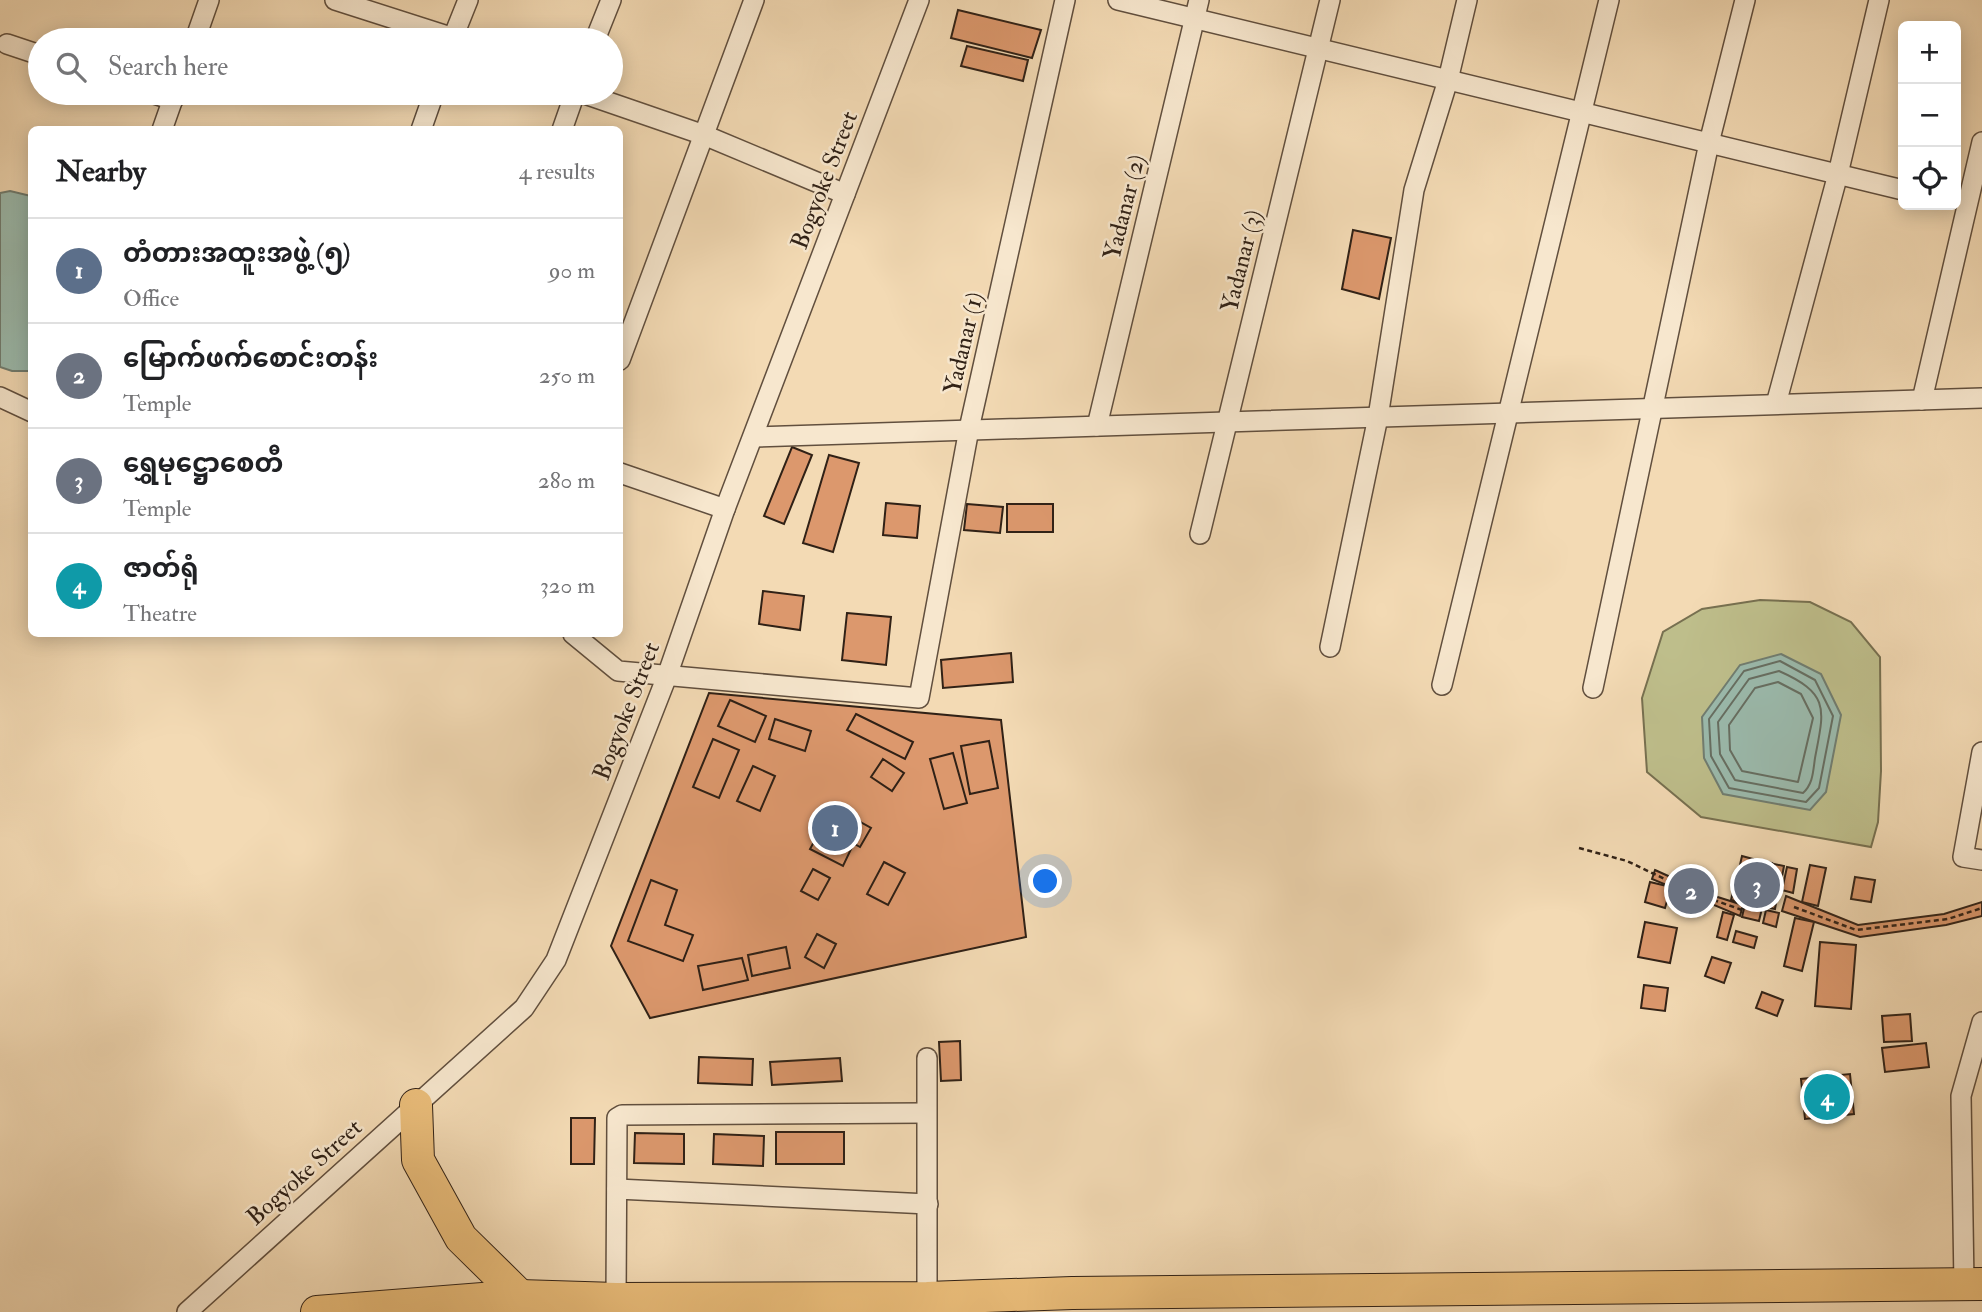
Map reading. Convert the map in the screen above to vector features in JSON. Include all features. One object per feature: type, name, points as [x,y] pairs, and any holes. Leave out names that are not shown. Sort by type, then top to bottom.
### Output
[{"type":"main road","points":[[416,1105],[418,1160],[461,1238],[520,1296]]},
{"type":"main road","points":[[317,1312],[520,1296],[616,1299],[927,1298],[1070,1303],[1973,1284]]},
{"type":"street","points":[[199,28],[209,0]]},
{"type":"street","points":[[459,28],[468,0]]},
{"type":"street","points":[[600,28],[611,0]]},
{"type":"street","points":[[623,352],[754,0]]},
{"type":"street","name":"Bogyoke Street","points":[[187,1312],[523,1008],[556,960],[667,676],[725,509],[919,0]]},
{"type":"street","name":"Yadanar (1)","points":[[667,676],[919,698],[969,429],[1065,0]]},
{"type":"street","points":[[1118,0],[1197,9],[1318,48],[1898,189]]},
{"type":"street","name":"Yadanar (3)","points":[[1200,534],[1330,0]]},
{"type":"street","points":[[1330,647],[1378,417],[1414,190],[1448,80],[1467,0]]},
{"type":"street","points":[[1442,685],[1609,0]]},
{"type":"street","points":[[1593,688],[1709,143],[1745,0]]},
{"type":"street","points":[[1776,404],[1838,174],[1879,0]]},
{"type":"street","points":[[342,1],[422,28]]},
{"type":"street","name":"Yadanar (2)","points":[[1097,426],[1197,9]]},
{"type":"street","points":[[7,44],[28,51]]},
{"type":"street","points":[[163,126],[171,105]]},
{"type":"street","points":[[422,126],[430,105]]},
{"type":"street","points":[[563,126],[571,105]]},
{"type":"street","points":[[617,105],[704,135],[845,194]]},
{"type":"street","points":[[1922,400],[1982,142]]},
{"type":"street","points":[[0,397],[28,410]]},
{"type":"street","points":[[752,437],[1982,398]]},
{"type":"street","points":[[623,474],[725,509]]},
{"type":"street","points":[[577,637],[618,671],[667,676]]},
{"type":"street","points":[[1982,752],[1964,857],[1982,860]]},
{"type":"street","points":[[1973,1284],[1961,1096],[1982,1022]]},
{"type":"street","points":[[927,1058],[927,1298]]},
{"type":"street","points":[[616,1299],[617,1118],[622,1115],[925,1113]]},
{"type":"street","points":[[617,1189],[928,1204]]},
{"type":"path","points":[[1579,848],[1627,861],[1695,893],[1742,910]]},
{"type":"path","points":[[1794,907],[1856,930],[1948,919],[1982,908]]},
{"type":"green space","points":[[1760,600],[1810,602],[1851,622],[1880,657],[1881,771],[1878,822],[1871,847],[1701,817],[1647,772],[1642,698],[1663,632],[1702,609]]},
{"type":"water","points":[[10,191],[28,195],[28,371],[12,371],[0,367],[0,193]]},
{"type":"water","points":[[1781,654],[1821,674],[1841,715],[1826,792],[1810,810],[1723,794],[1704,758],[1702,717],[1740,665]]},
{"type":"building","points":[[958,10],[1041,30],[1032,58],[951,38]]},
{"type":"building","points":[[967,46],[1028,60],[1023,81],[961,66]]},
{"type":"building","points":[[1353,230],[1391,238],[1379,299],[1342,289]]},
{"type":"building","points":[[792,447],[812,455],[784,524],[764,516]]},
{"type":"building","points":[[829,455],[859,463],[833,552],[803,543]]},
{"type":"building","points":[[886,503],[920,506],[917,538],[883,535]]},
{"type":"building","points":[[967,504],[1003,507],[1000,533],[964,530]]},
{"type":"building","points":[[1007,504],[1053,504],[1053,532],[1007,532]]},
{"type":"building","points":[[763,591],[804,596],[800,630],[759,624]]},
{"type":"building","points":[[847,613],[891,617],[886,665],[842,660]]},
{"type":"building","points":[[1011,653],[1013,682],[943,688],[941,660]]},
{"type":"building","points":[[709,693],[1001,720],[1026,937],[650,1018],[611,946]]},
{"type":"building","points":[[730,700],[766,716],[755,742],[718,726]]},
{"type":"building","points":[[856,714],[913,742],[905,759],[847,730]]},
{"type":"building","points":[[775,719],[811,731],[805,751],[769,739]]},
{"type":"building","points":[[713,739],[739,750],[719,798],[693,787]]},
{"type":"building","points":[[989,741],[998,788],[970,794],[961,746]]},
{"type":"building","points":[[953,753],[967,803],[944,809],[930,759]]},
{"type":"building","points":[[883,759],[904,773],[892,791],[871,777]]},
{"type":"building","points":[[753,766],[775,776],[760,811],[737,801]]},
{"type":"building","points":[[846,814],[871,828],[860,847],[835,833]]},
{"type":"building","points":[[820,831],[852,847],[843,866],[810,849]]},
{"type":"building","points":[[1742,856],[1753,859],[1748,881],[1737,878]]},
{"type":"building","points":[[1757,860],[1772,863],[1769,878],[1754,874]]},
{"type":"building","points":[[884,862],[905,873],[888,905],[867,894]]},
{"type":"building","points":[[1774,864],[1784,866],[1780,887],[1769,885]]},
{"type":"building","points":[[1810,865],[1826,868],[1818,906],[1802,902]]},
{"type":"building","points":[[1787,867],[1797,869],[1793,893],[1782,890]]},
{"type":"building","points":[[813,869],[830,878],[818,900],[801,891]]},
{"type":"building","points":[[1655,870],[1708,894],[1743,905],[1740,916],[1652,879]]},
{"type":"building","points":[[1855,877],[1875,880],[1871,902],[1851,899]]},
{"type":"building","points":[[651,880],[677,890],[665,925],[693,935],[683,961],[628,941]]},
{"type":"building","points":[[1736,880],[1749,883],[1744,903],[1731,900]]},
{"type":"building","points":[[1650,882],[1671,887],[1665,908],[1645,902]]},
{"type":"building","points":[[1768,889],[1778,891],[1775,909],[1765,907]]},
{"type":"building","points":[[1786,896],[1858,925],[1944,914],[1982,902],[1982,916],[1946,925],[1860,937],[1782,911]]},
{"type":"building","points":[[1745,904],[1762,908],[1759,921],[1742,917]]},
{"type":"building","points":[[1766,910],[1779,913],[1776,927],[1763,923]]},
{"type":"building","points":[[1723,912],[1734,915],[1727,940],[1717,937]]},
{"type":"building","points":[[1795,918],[1814,922],[1802,971],[1784,966]]},
{"type":"building","points":[[1645,922],[1677,928],[1670,963],[1638,957]]},
{"type":"building","points":[[1736,931],[1757,937],[1754,948],[1733,942]]},
{"type":"building","points":[[817,934],[836,944],[824,968],[805,957]]},
{"type":"building","points":[[1820,942],[1856,945],[1851,1009],[1815,1006]]},
{"type":"building","points":[[786,947],[790,968],[752,976],[748,955]]},
{"type":"building","points":[[1712,957],[1731,963],[1724,983],[1705,976]]},
{"type":"building","points":[[742,958],[748,980],[703,990],[698,966]]},
{"type":"building","points":[[1644,985],[1668,988],[1665,1011],[1641,1008]]},
{"type":"building","points":[[1762,992],[1783,1000],[1777,1016],[1756,1008]]},
{"type":"building","points":[[1910,1014],[1912,1041],[1884,1042],[1882,1016]]},
{"type":"building","points":[[960,1041],[961,1080],[941,1081],[939,1042]]},
{"type":"building","points":[[1926,1043],[1929,1067],[1885,1072],[1882,1048]]},
{"type":"building","points":[[699,1057],[753,1059],[752,1085],[698,1083]]},
{"type":"building","points":[[840,1058],[842,1081],[772,1085],[770,1062]]},
{"type":"building","points":[[1850,1074],[1854,1114],[1805,1119],[1801,1079]]},
{"type":"building","points":[[571,1118],[595,1118],[594,1164],[571,1164]]},
{"type":"building","points":[[776,1132],[844,1132],[844,1164],[776,1164]]},
{"type":"building","points":[[635,1133],[684,1134],[684,1164],[634,1163]]},
{"type":"building","points":[[714,1134],[764,1136],[763,1166],[713,1164]]},
{"type":"place","name":"တံတားအထူးအဖွဲ့ (၅)","points":[[835,828]]},
{"type":"place","name":"ရွှေမုဋ္ဌောစေတီ","points":[[1757,885]]},
{"type":"place","name":"မြောက်ဖက်စောင်းတန်း","points":[[1691,891]]},
{"type":"place","name":"ဇာတ်ရုံ","points":[[1827,1097]]}]
